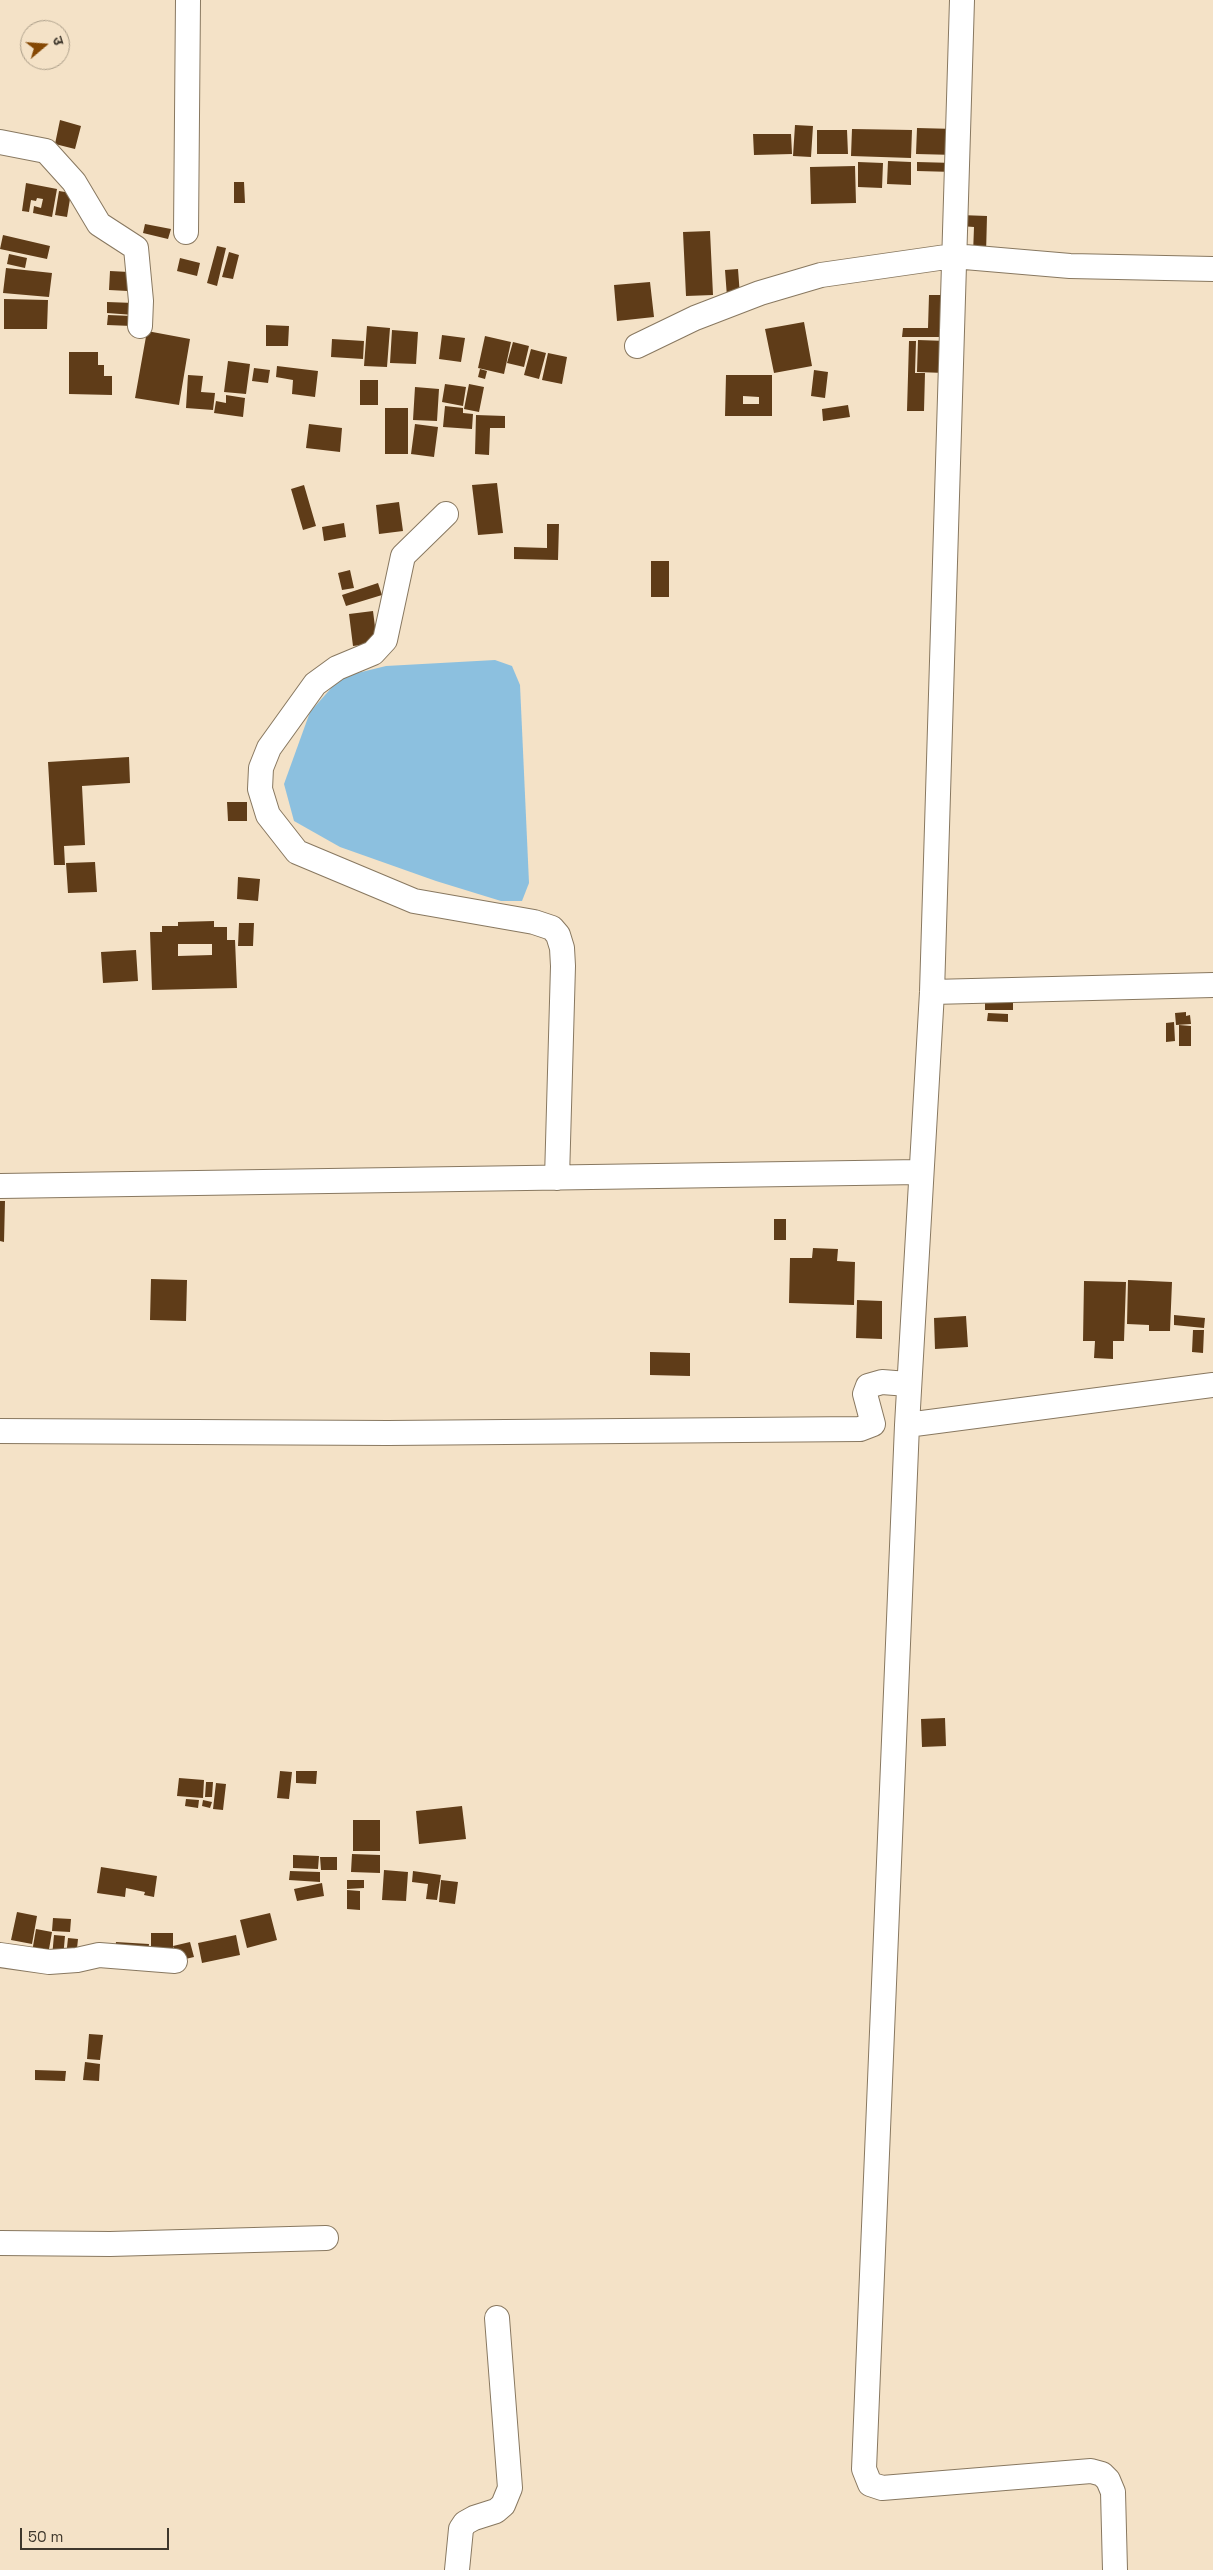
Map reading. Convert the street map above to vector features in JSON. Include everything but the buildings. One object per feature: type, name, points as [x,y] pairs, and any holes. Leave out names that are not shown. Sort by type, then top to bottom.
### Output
[{"type":"street","points":[[186,232],[188,0]]},
{"type":"street","points":[[962,0],[932,992],[906,1425],[863,2456],[865,2476],[870,2484],[882,2488],[1091,2471],[1102,2474],[1108,2480],[1113,2492],[1115,2570]]},
{"type":"street","points":[[0,142],[46,151],[74,182],[99,224],[136,248],[141,301],[140,326]]},
{"type":"street","points":[[637,346],[695,318],[760,293],[821,274],[953,256],[1070,266],[1213,268]]},
{"type":"street","points":[[446,514],[403,556],[385,640],[374,653],[338,668],[314,684],[269,748],[261,768],[260,789],[268,814],[297,852],[414,901],[534,922],[552,928],[558,935],[562,948],[563,966],[557,1178]]},
{"type":"street","points":[[932,992],[1213,985]]},
{"type":"street","points":[[0,1186],[920,1172]]},
{"type":"street","points":[[0,1430],[388,1433],[860,1429],[873,1424],[865,1394],[868,1386],[882,1382],[908,1384]]},
{"type":"street","points":[[906,1425],[1213,1385]]},
{"type":"street","points":[[0,1955],[49,1962],[77,1960],[99,1955],[175,1961]]},
{"type":"street","points":[[0,2243],[110,2244],[326,2238]]},
{"type":"street","points":[[457,2570],[461,2529],[465,2523],[496,2511],[503,2505],[510,2488],[497,2318]]},
{"type":"water","points":[[495,660],[512,666],[520,685],[529,883],[522,901],[501,901],[436,881],[340,847],[294,821],[284,784],[310,712],[341,677],[386,666]]}]
